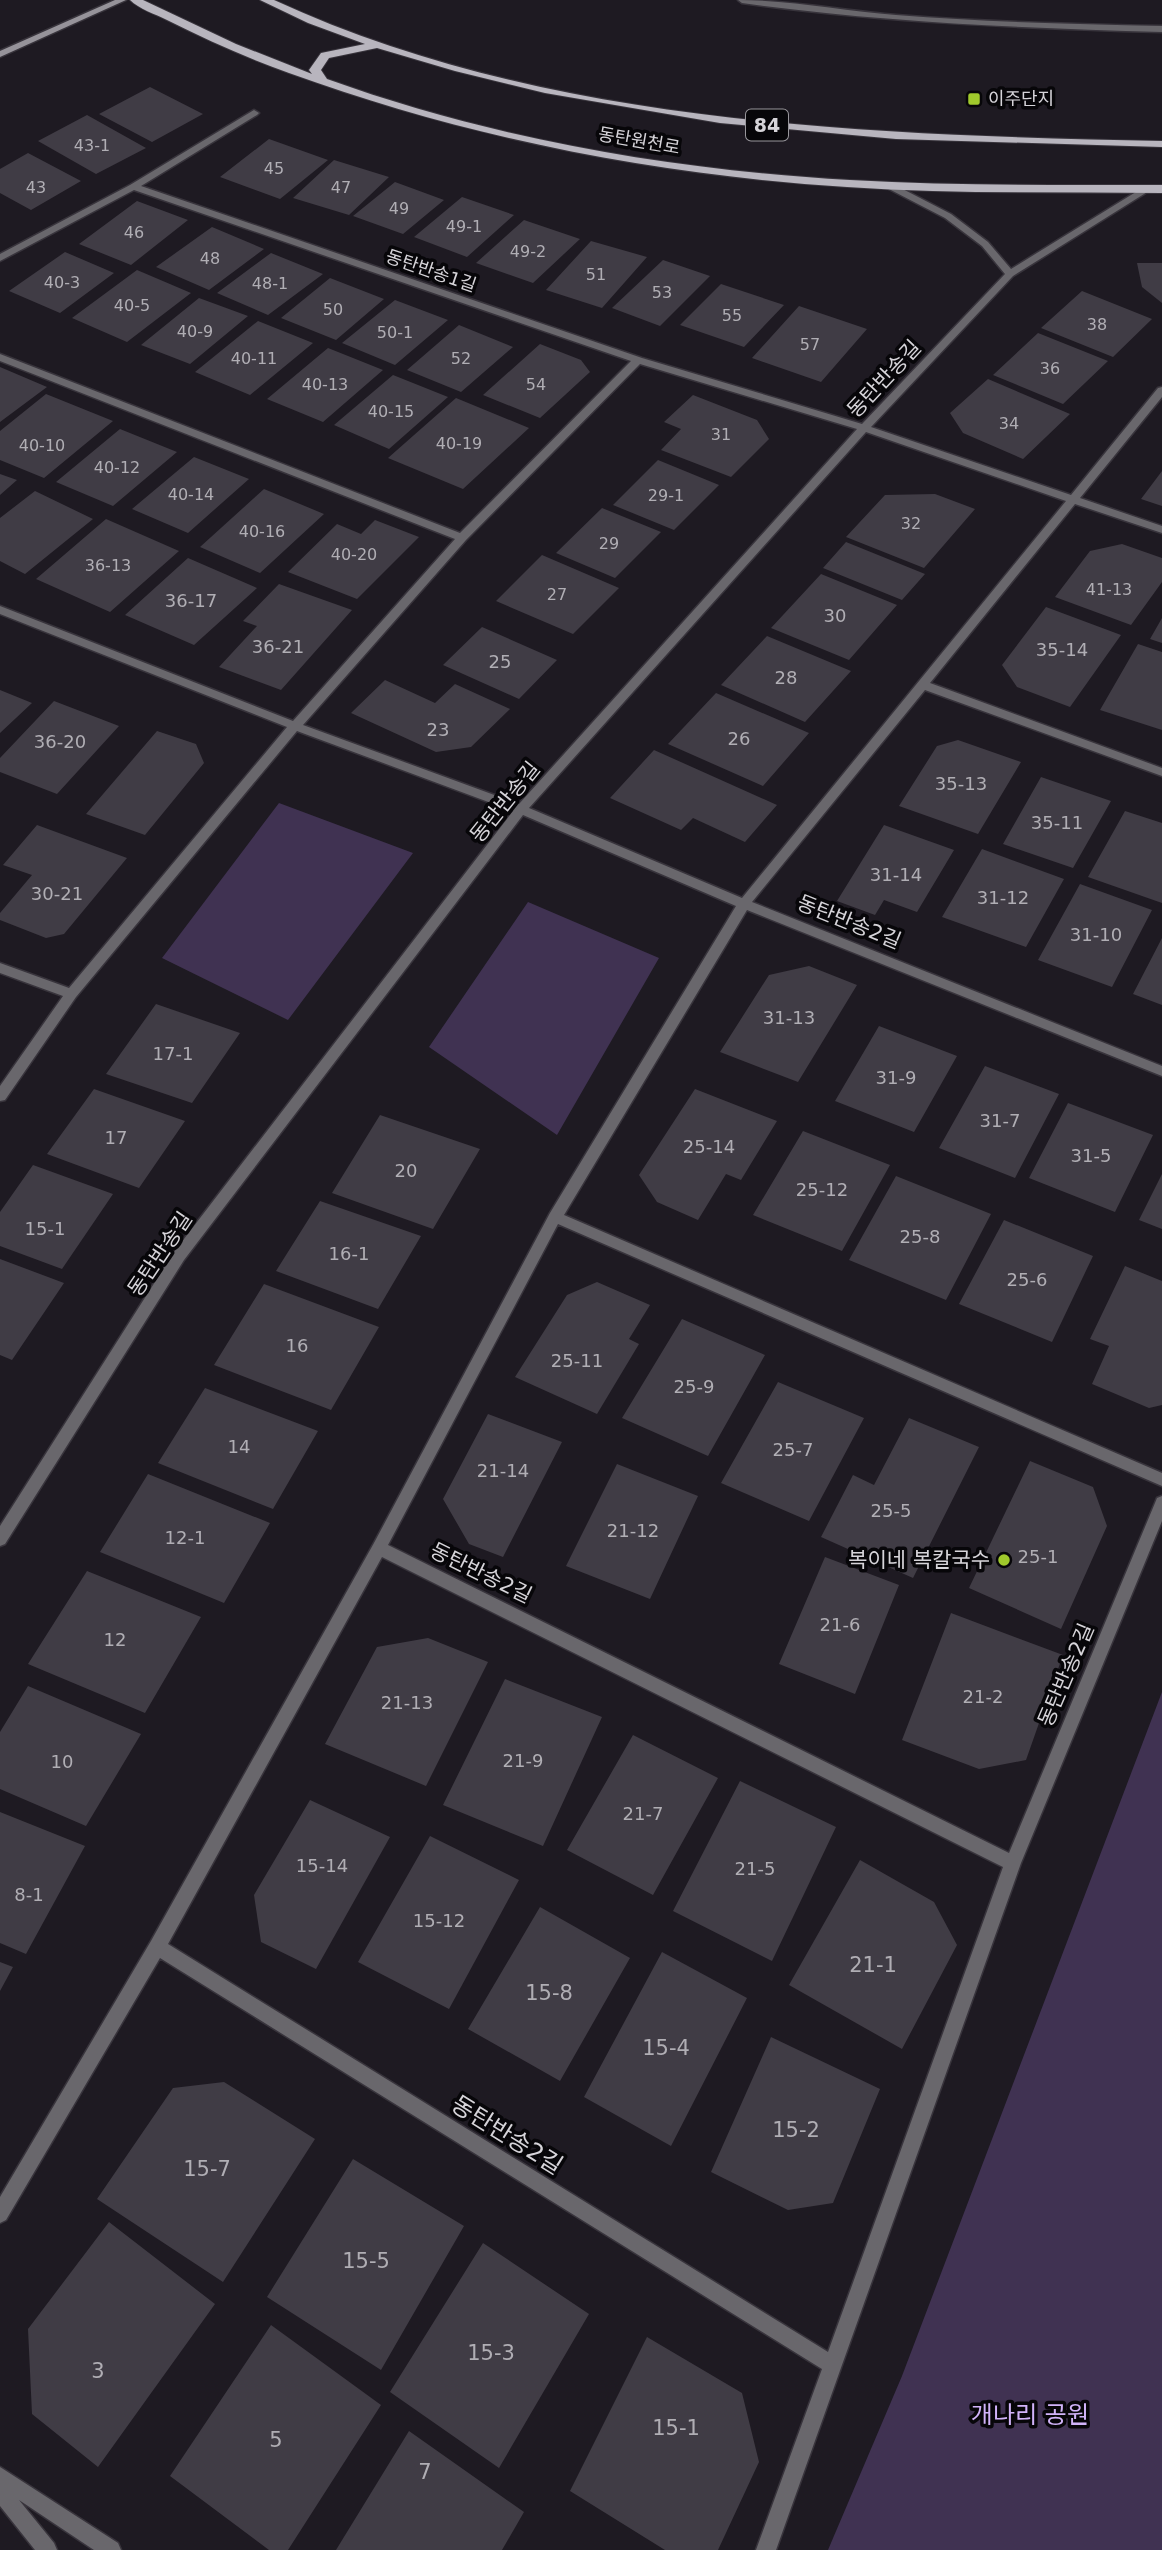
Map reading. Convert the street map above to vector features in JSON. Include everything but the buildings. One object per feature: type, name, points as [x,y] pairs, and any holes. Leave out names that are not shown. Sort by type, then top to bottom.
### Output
[{"type":"main road","points":[[0,54],[121,0]]},
{"type":"main road","name":"동탄원천로","points":[[135,0],[218,41],[323,82],[439,116],[633,158],[715,171],[890,186],[1162,189]]},
{"type":"main road","name":"동탄원천로","points":[[265,0],[380,46],[536,90],[706,119],[838,131],[1162,144]]},
{"type":"main road","points":[[323,82],[315,70],[325,55],[355,47],[380,46]]},
{"type":"street","points":[[742,0],[790,8],[994,25],[1162,29]]},
{"type":"street","points":[[0,258],[133,187],[254,113]]},
{"type":"street","points":[[890,186],[957,223],[985,244],[1010,274]]},
{"type":"street","name":"동탄반송1길","points":[[133,187],[638,360],[864,428]]},
{"type":"street","name":"동탄반송길","points":[[0,1539],[179,1256],[522,809],[864,428],[1010,274],[1147,188]]},
{"type":"street","points":[[0,357],[462,538]]},
{"type":"street","points":[[0,1096],[71,995],[295,726],[462,538],[638,360]]},
{"type":"street","points":[[0,2214],[157,1947],[379,1549],[555,1217],[744,904],[1162,390]]},
{"type":"street","points":[[864,428],[1162,530]]},
{"type":"street","points":[[0,610],[295,726],[522,809]]},
{"type":"street","points":[[921,684],[1162,772]]},
{"type":"street","name":"동탄반송2길","points":[[522,809],[744,904],[1162,1071]]},
{"type":"street","points":[[0,968],[71,995]]},
{"type":"street","points":[[555,1217],[1162,1480]]},
{"type":"street","name":"동탄반송2길","points":[[766,2550],[1013,1863],[1162,1503]]},
{"type":"street","name":"동탄반송2길","points":[[379,1549],[1013,1863]]},
{"type":"street","name":"동탄반송2길","points":[[157,1947],[831,2364]]},
{"type":"street","points":[[0,2476],[111,2550]]},
{"type":"street","points":[[0,2491],[47,2550]]},
{"type":"green space","points":[[279,803],[413,853],[288,1020],[162,958]]},
{"type":"green space","points":[[528,902],[659,958],[557,1135],[429,1047]]},
{"type":"green space","name":"개나리 공원","points":[[1162,1692],[1162,2550],[828,2550],[902,2376]]},
{"type":"place","name":"이주단지","points":[[974,99]]},
{"type":"place","name":"복이네 복칼국수","points":[[1004,1560]]}]
